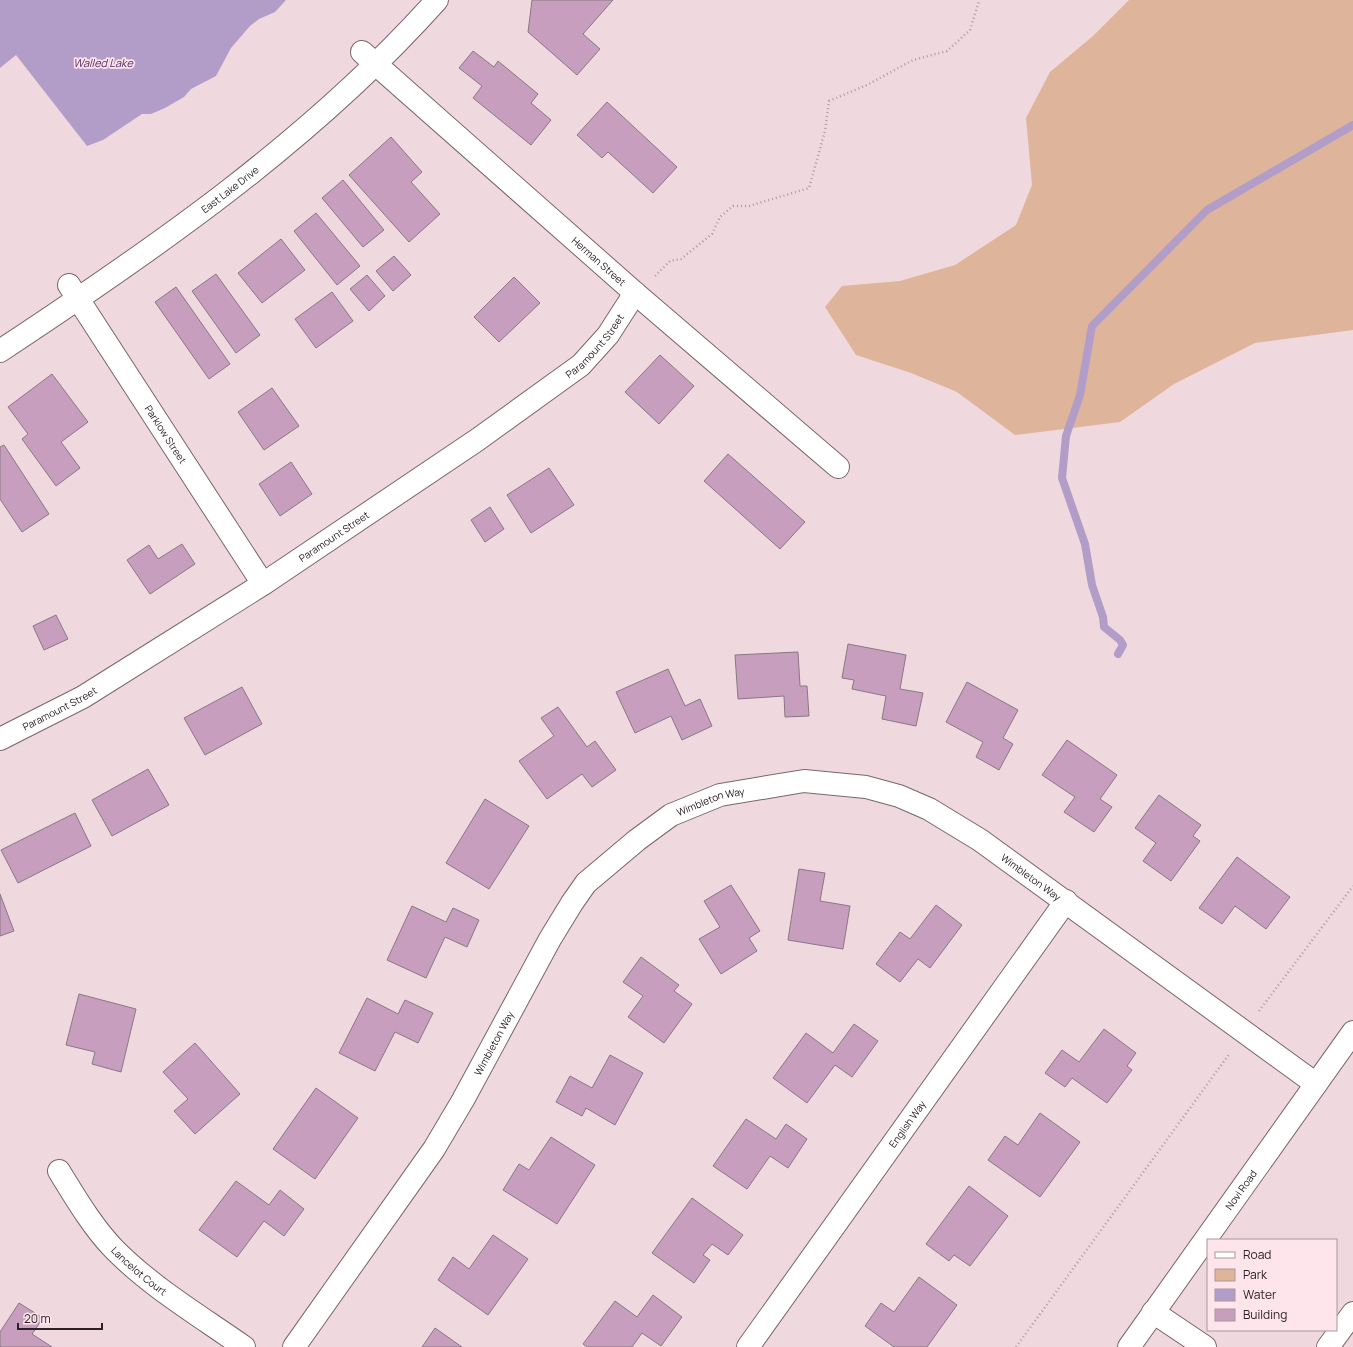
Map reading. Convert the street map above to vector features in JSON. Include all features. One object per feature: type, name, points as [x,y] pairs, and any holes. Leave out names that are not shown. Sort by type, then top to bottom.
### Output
[{"type":"street","name":"East Lake Drive","points":[[0,351],[74,292],[233,188],[302,132],[368,58],[437,0]]},
{"type":"street","name":"Herman Street","points":[[368,58],[635,293],[838,466]]},
{"type":"street","name":"Parklow Street","points":[[74,292],[263,584]]},
{"type":"street","name":"Paramount Street","points":[[0,739],[83,697],[263,584],[477,440],[581,365],[608,336],[635,293]]},
{"type":"street","name":"Wimbleton Way","points":[[294,1347],[434,1149],[463,1100],[550,939],[586,883],[637,840],[671,815],[720,795],[804,781],[866,787],[899,796],[929,809],[980,840],[1066,901],[1316,1084]]},
{"type":"street","name":"English Way","points":[[748,1347],[1066,901]]},
{"type":"street","name":"Novi Road","points":[[1129,1347],[1353,1032]]},
{"type":"street","name":"Lancelot Court","points":[[59,1171],[112,1247],[141,1274],[244,1347]]},
{"type":"street","points":[[1153,1312],[1205,1347]]},
{"type":"street","points":[[1328,1347],[1353,1313]]},
{"type":"path","points":[[635,293],[670,261],[681,259],[712,234],[720,217],[733,206],[749,206],[809,188],[825,131],[830,101],[867,85],[913,60],[948,51],[970,30],[979,1]]},
{"type":"path","points":[[1016,1347],[1266,1001],[1353,886]]},
{"type":"green space","points":[[1129,0],[1353,0],[1353,330],[1255,343],[1174,384],[1120,422],[1015,435],[957,392],[911,373],[856,355],[825,307],[842,286],[900,281],[955,265],[1016,225],[1032,185],[1026,118],[1050,72],[1093,36]]},
{"type":"water","name":"Walled Lake","points":[[0,0],[286,0],[275,12],[259,19],[250,26],[231,48],[216,76],[191,89],[184,97],[165,108],[151,114],[142,114],[103,140],[87,146],[16,55],[0,68]]},
{"type":"building","points":[[532,0],[613,0],[583,34],[600,49],[577,75],[528,32]]},
{"type":"building","points":[[473,51],[494,67],[498,61],[538,94],[531,103],[551,120],[531,145],[473,98],[482,86],[459,68]]},
{"type":"building","points":[[607,102],[677,167],[653,193],[608,152],[602,158],[577,135]]},
{"type":"building","points":[[391,137],[422,172],[411,182],[440,214],[409,242],[349,175]]},
{"type":"building","points":[[343,180],[384,230],[363,247],[322,198]]},
{"type":"building","points":[[316,213],[360,266],[337,285],[294,231]]},
{"type":"building","points":[[281,239],[305,270],[262,303],[238,273]]},
{"type":"building","points":[[394,256],[411,275],[393,291],[376,271]]},
{"type":"building","points":[[216,274],[260,335],[236,353],[192,291]]},
{"type":"building","points":[[367,275],[385,296],[369,311],[350,289]]},
{"type":"building","points":[[514,277],[540,303],[499,342],[474,317]]},
{"type":"building","points":[[176,287],[230,364],[209,379],[155,302]]},
{"type":"building","points":[[332,292],[353,321],[316,348],[295,319]]},
{"type":"building","points":[[660,355],[694,386],[659,424],[625,392]]},
{"type":"building","points":[[52,374],[88,422],[61,442],[80,468],[56,486],[22,439],[28,434],[8,407]]},
{"type":"building","points":[[272,388],[299,426],[264,450],[238,412]]},
{"type":"building","points":[[4,445],[49,514],[22,532],[0,499],[0,447]]},
{"type":"building","points":[[728,454],[805,522],[780,549],[704,481]]},
{"type":"building","points":[[291,462],[312,494],[280,516],[259,484]]},
{"type":"building","points":[[549,468],[574,505],[531,533],[507,495]]},
{"type":"building","points":[[490,507],[504,529],[485,542],[471,520]]},
{"type":"building","points":[[182,544],[195,564],[150,594],[127,560],[149,545],[158,559]]},
{"type":"building","points":[[56,615],[68,639],[44,650],[33,626]]},
{"type":"building","points":[[848,644],[906,655],[900,689],[923,693],[916,726],[882,719],[886,696],[852,689],[854,680],[842,678]]},
{"type":"building","points":[[798,652],[800,686],[807,686],[809,716],[785,717],[784,696],[738,699],[735,655]]},
{"type":"building","points":[[668,669],[685,706],[700,699],[712,726],[682,740],[671,716],[635,733],[616,692]]},
{"type":"building","points":[[967,682],[1018,710],[1003,738],[1013,744],[999,770],[976,757],[983,742],[946,722]]},
{"type":"building","points":[[242,687],[262,724],[205,755],[184,718]]},
{"type":"building","points":[[558,707],[587,747],[595,741],[616,770],[592,787],[582,774],[547,799],[519,761],[554,736],[541,718]]},
{"type":"building","points":[[1067,740],[1117,775],[1100,799],[1112,807],[1094,832],[1064,812],[1075,797],[1042,775]]},
{"type":"building","points":[[148,769],[169,805],[112,836],[92,800]]},
{"type":"building","points":[[1159,795],[1201,825],[1193,836],[1200,841],[1171,881],[1143,861],[1156,843],[1135,828]]},
{"type":"building","points":[[485,799],[529,826],[489,889],[446,863]]},
{"type":"building","points":[[75,813],[91,846],[18,883],[1,850]]},
{"type":"building","points":[[1237,857],[1290,897],[1266,929],[1235,906],[1222,924],[1199,908]]},
{"type":"building","points":[[799,869],[825,873],[820,901],[850,906],[843,949],[788,940]]},
{"type":"building","points":[[731,885],[760,931],[749,938],[757,951],[721,974],[699,939],[720,927],[704,901]]},
{"type":"building","points":[[0,894],[14,931],[0,936]]},
{"type":"building","points":[[936,905],[962,925],[930,968],[918,959],[900,982],[876,964],[900,932],[910,939]]},
{"type":"building","points":[[412,906],[446,922],[453,908],[479,920],[467,947],[445,937],[426,978],[387,960]]},
{"type":"building","points":[[641,957],[679,985],[674,991],[692,1004],[664,1043],[628,1017],[643,996],[623,982]]},
{"type":"building","points":[[79,994],[136,1009],[121,1072],[92,1064],[95,1052],[66,1045]]},
{"type":"building","points":[[367,998],[398,1014],[405,1000],[433,1013],[418,1043],[395,1032],[375,1071],[339,1053]]},
{"type":"building","points":[[854,1024],[878,1041],[852,1077],[835,1065],[807,1103],[773,1078],[806,1033],[833,1053]]},
{"type":"building","points":[[1104,1029],[1136,1053],[1127,1066],[1132,1070],[1107,1103],[1072,1078],[1065,1087],[1045,1073],[1062,1050],[1079,1062]]},
{"type":"building","points":[[195,1043],[240,1094],[195,1134],[174,1111],[188,1099],[163,1072]]},
{"type":"building","points":[[610,1055],[643,1073],[615,1125],[586,1108],[582,1116],[556,1102],[570,1076],[592,1088]]},
{"type":"building","points":[[316,1088],[358,1118],[315,1179],[273,1149]]},
{"type":"building","points":[[1040,1113],[1080,1142],[1040,1197],[988,1160],[1005,1136],[1018,1145]]},
{"type":"building","points":[[746,1119],[776,1139],[786,1124],[807,1139],[788,1168],[770,1156],[747,1189],[713,1166]]},
{"type":"building","points":[[551,1137],[595,1165],[557,1224],[503,1190],[519,1164],[529,1170]]},
{"type":"building","points":[[236,1181],[269,1205],[280,1190],[304,1209],[284,1236],[264,1221],[237,1257],[199,1230]]},
{"type":"building","points":[[969,1186],[1008,1216],[970,1266],[954,1255],[949,1261],[926,1244]]},
{"type":"building","points":[[692,1198],[743,1235],[728,1255],[712,1244],[703,1255],[710,1260],[694,1283],[652,1253]]},
{"type":"building","points":[[493,1235],[528,1259],[488,1315],[438,1280],[453,1257],[469,1269]]},
{"type":"building","points":[[919,1277],[957,1305],[927,1347],[894,1347],[865,1326],[881,1303],[894,1312]]},
{"type":"building","points":[[653,1295],[682,1317],[661,1346],[642,1333],[632,1347],[587,1347],[583,1344],[615,1301],[637,1317]]},
{"type":"building","points":[[19,1303],[43,1318],[32,1334],[52,1347],[0,1347],[0,1332]]},
{"type":"building","points":[[435,1328],[462,1347],[422,1347]]},
{"type":"waterway","points":[[1118,654],[1123,645],[1120,640],[1104,627],[1103,617],[1092,585],[1085,544],[1062,478],[1066,436],[1080,395],[1092,326],[1207,210],[1353,125]]}]
